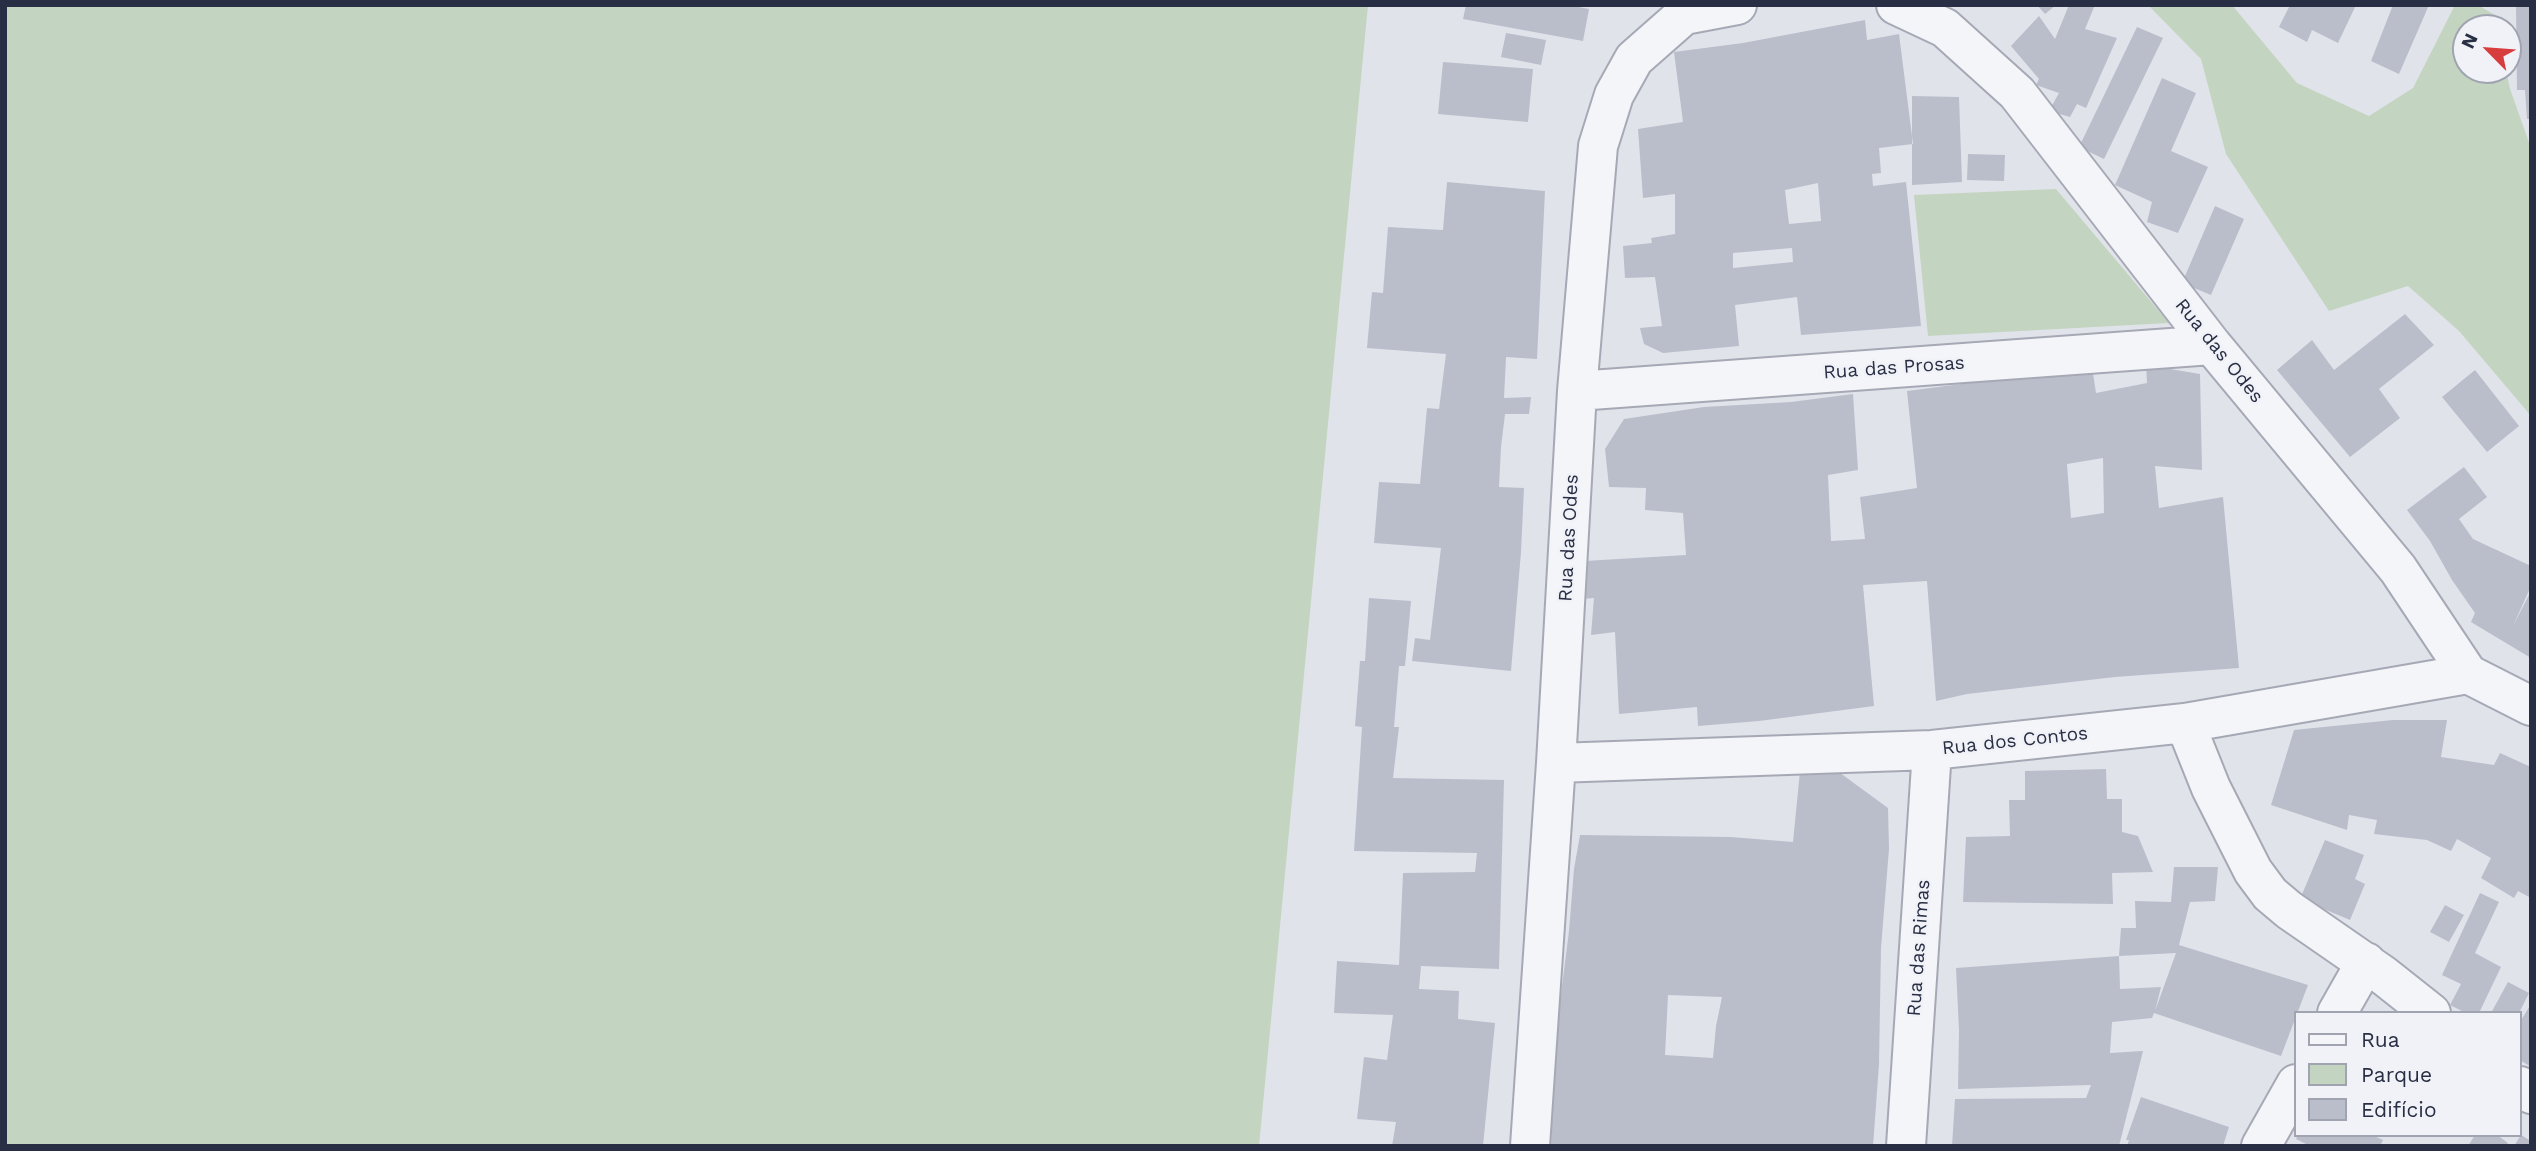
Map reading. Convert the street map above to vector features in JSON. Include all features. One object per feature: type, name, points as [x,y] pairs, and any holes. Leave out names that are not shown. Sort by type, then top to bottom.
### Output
[{"type":"street","name":"Rua das Odes","points":[[1530,1146],[1556,763],[1577,391],[1598,146],[1614,95],[1634,59],[1684,15],[1737,5]]},
{"type":"street","name":"Rua das Odes","points":[[1896,5],[1945,28],[2017,93],[2212,345],[2398,569],[2468,674],[2531,706]]},
{"type":"street","name":"Rua das Prosas","points":[[1577,391],[2212,345]]},
{"type":"street","name":"Rua dos Contos","points":[[1556,763],[1932,750],[2185,723],[2468,674]]},
{"type":"street","points":[[2185,723],[2211,788],[2253,871],[2270,894],[2366,962],[2428,1011]]},
{"type":"street","name":"Rua das Rimas","points":[[1906,1146],[1932,750]]},
{"type":"street","points":[[2338,1011],[2366,962]]},
{"type":"street","points":[[2261,1146],[2294,1088]]},
{"type":"green space","points":[[5,5],[1368,5],[1259,1146],[5,1146]]},
{"type":"green space","points":[[2148,5],[2232,5],[2297,83],[2369,116],[2413,88],[2455,5],[2478,5],[2493,14],[2452,14],[2452,84],[2509,84],[2531,148],[2531,416],[2459,331],[2408,286],[2329,311],[2226,154],[2201,59]]},
{"type":"green space","points":[[2056,189],[2169,323],[1928,336],[1914,195]]},
{"type":"building","points":[[1466,5],[1568,5],[1589,9],[1583,41],[1463,19]]},
{"type":"building","points":[[2037,5],[2056,5],[2045,14]]},
{"type":"building","points":[[2069,5],[2095,5],[2085,29],[2117,38],[2086,108],[2077,104],[2070,117],[2049,111],[2059,93],[2036,85],[2039,79],[2011,46],[2039,16],[2055,39]]},
{"type":"building","points":[[2290,5],[2356,5],[2338,43],[2312,30],[2307,42],[2279,27]]},
{"type":"building","points":[[2393,5],[2429,5],[2399,74],[2371,61]]},
{"type":"building","points":[[2516,5],[2531,5],[2531,119],[2527,119],[2525,90],[2517,90],[2517,84],[2522,84],[2522,14],[2516,14]]},
{"type":"building","points":[[1865,20],[1867,40],[1899,34],[1913,144],[1879,148],[1881,173],[1872,174],[1873,186],[1906,182],[1921,326],[1801,335],[1797,297],[1735,305],[1739,346],[1663,353],[1644,344],[1640,328],[1662,326],[1655,277],[1625,278],[1623,246],[1652,243],[1651,238],[1675,234],[1675,194],[1643,198],[1638,129],[1683,122],[1674,52],[1743,43]],"holes":[[[1818,183],[1821,221],[1789,224],[1785,190]],[[1792,248],[1793,262],[1733,268],[1733,253]]]},
{"type":"building","points":[[2137,27],[2163,38],[2104,159],[2079,147]]},
{"type":"building","points":[[1506,33],[1546,40],[1541,65],[1501,57]]},
{"type":"building","points":[[1443,62],[1533,69],[1528,122],[1438,114]]},
{"type":"building","points":[[2162,78],[2196,93],[2171,151],[2208,167],[2178,233],[2147,222],[2152,202],[2115,185]]},
{"type":"building","points":[[1912,96],[1959,97],[1962,182],[1912,185]]},
{"type":"building","points":[[1968,154],[2005,155],[2004,181],[1967,180]]},
{"type":"building","points":[[1447,182],[1545,191],[1537,359],[1506,357],[1504,398],[1531,397],[1529,414],[1505,414],[1501,447],[1499,487],[1524,488],[1511,671],[1412,661],[1415,638],[1430,640],[1441,548],[1374,543],[1379,482],[1420,484],[1427,408],[1439,409],[1446,354],[1367,348],[1372,292],[1383,293],[1388,227],[1443,230]]},
{"type":"building","points":[[2215,206],[2244,219],[2211,295],[2182,283]]},
{"type":"building","points":[[2405,314],[2434,345],[2379,389],[2400,418],[2350,457],[2277,370],[2312,340],[2334,370]]},
{"type":"building","points":[[2146,365],[2200,374],[2202,470],[2155,466],[2159,508],[2223,497],[2239,668],[2115,677],[1967,694],[1936,701],[1927,581],[1863,585],[1874,706],[1698,726],[1697,707],[1619,714],[1615,632],[1591,635],[1594,598],[1582,599],[1585,561],[1686,555],[1683,513],[1645,510],[1646,488],[1609,487],[1605,449],[1624,419],[1704,407],[1791,402],[1853,394],[1858,470],[1828,475],[1831,541],[1865,539],[1860,497],[1917,488],[1907,391],[2000,379],[2093,373],[2096,393],[2147,383]],"holes":[[[2103,458],[2104,513],[2071,518],[2067,464]]]},
{"type":"building","points":[[2475,370],[2519,426],[2487,452],[2442,397]]},
{"type":"building","points":[[2464,467],[2487,497],[2459,519],[2473,539],[2531,566],[2531,586],[2513,626],[2531,591],[2531,658],[2471,622],[2475,613],[2430,541],[2407,510]]},
{"type":"building","points":[[1369,598],[1411,601],[1405,666],[1399,666],[1394,727],[1399,727],[1393,778],[1504,780],[1499,969],[1421,966],[1419,989],[1459,991],[1458,1019],[1495,1023],[1483,1146],[1392,1146],[1396,1122],[1357,1119],[1364,1057],[1387,1060],[1393,1015],[1334,1013],[1337,961],[1399,965],[1403,873],[1475,872],[1477,853],[1354,851],[1362,727],[1355,726],[1360,661],[1365,661]]},
{"type":"building","points":[[2393,720],[2447,720],[2441,757],[2494,765],[2500,753],[2531,767],[2531,898],[2518,891],[2514,898],[2481,878],[2491,858],[2457,839],[2451,851],[2427,840],[2374,834],[2377,820],[2349,815],[2347,830],[2271,805],[2294,730]]},
{"type":"building","points":[[2106,769],[2107,799],[2122,799],[2122,832],[2138,836],[2153,872],[2112,873],[2113,904],[1963,902],[1966,837],[2010,836],[2009,800],[2025,800],[2025,771]]},
{"type":"building","points":[[1836,770],[1888,808],[1889,849],[1881,948],[1879,1064],[1873,1146],[1551,1146],[1554,1050],[1580,835],[1731,837],[1793,842],[1800,771]],"holes":[[[1668,995],[1722,997],[1713,1058],[1665,1055]]]},
{"type":"building","points":[[2325,840],[2364,855],[2355,879],[2365,884],[2350,920],[2300,899]]},
{"type":"building","points":[[2174,867],[2218,867],[2215,901],[2190,902],[2179,945],[2308,985],[2298,1011],[2294,1011],[2294,1022],[2281,1056],[2154,1013],[2152,1018],[2112,1022],[2110,1053],[2143,1051],[2119,1146],[1952,1146],[1955,1099],[2086,1098],[2091,1085],[1958,1089],[1956,968],[2119,956],[2121,928],[2136,928],[2135,901],[2171,902]],"holes":[[[2176,953],[2155,1011],[2161,987],[2120,989],[2119,956]]]},
{"type":"building","points":[[2480,893],[2499,902],[2475,953],[2501,967],[2480,1011],[2462,1011],[2450,1005],[2461,984],[2442,975]]},
{"type":"building","points":[[2445,905],[2464,915],[2449,942],[2430,932]]},
{"type":"building","points":[[2508,982],[2529,993],[2520,1011],[2492,1011]]},
{"type":"building","points":[[2531,1004],[2531,1067],[2522,1061],[2522,1019]]},
{"type":"building","points":[[2141,1097],[2229,1127],[2223,1146],[2127,1146],[2129,1140],[2126,1140]]},
{"type":"building","points":[[2522,1136],[2531,1141],[2531,1146],[2514,1146]]},
{"type":"building","points":[[2376,1137],[2383,1140],[2380,1146],[2310,1146],[2296,1139]]},
{"type":"building","points":[[2474,1137],[2500,1137],[2508,1143],[2506,1146],[2468,1146]]}]
